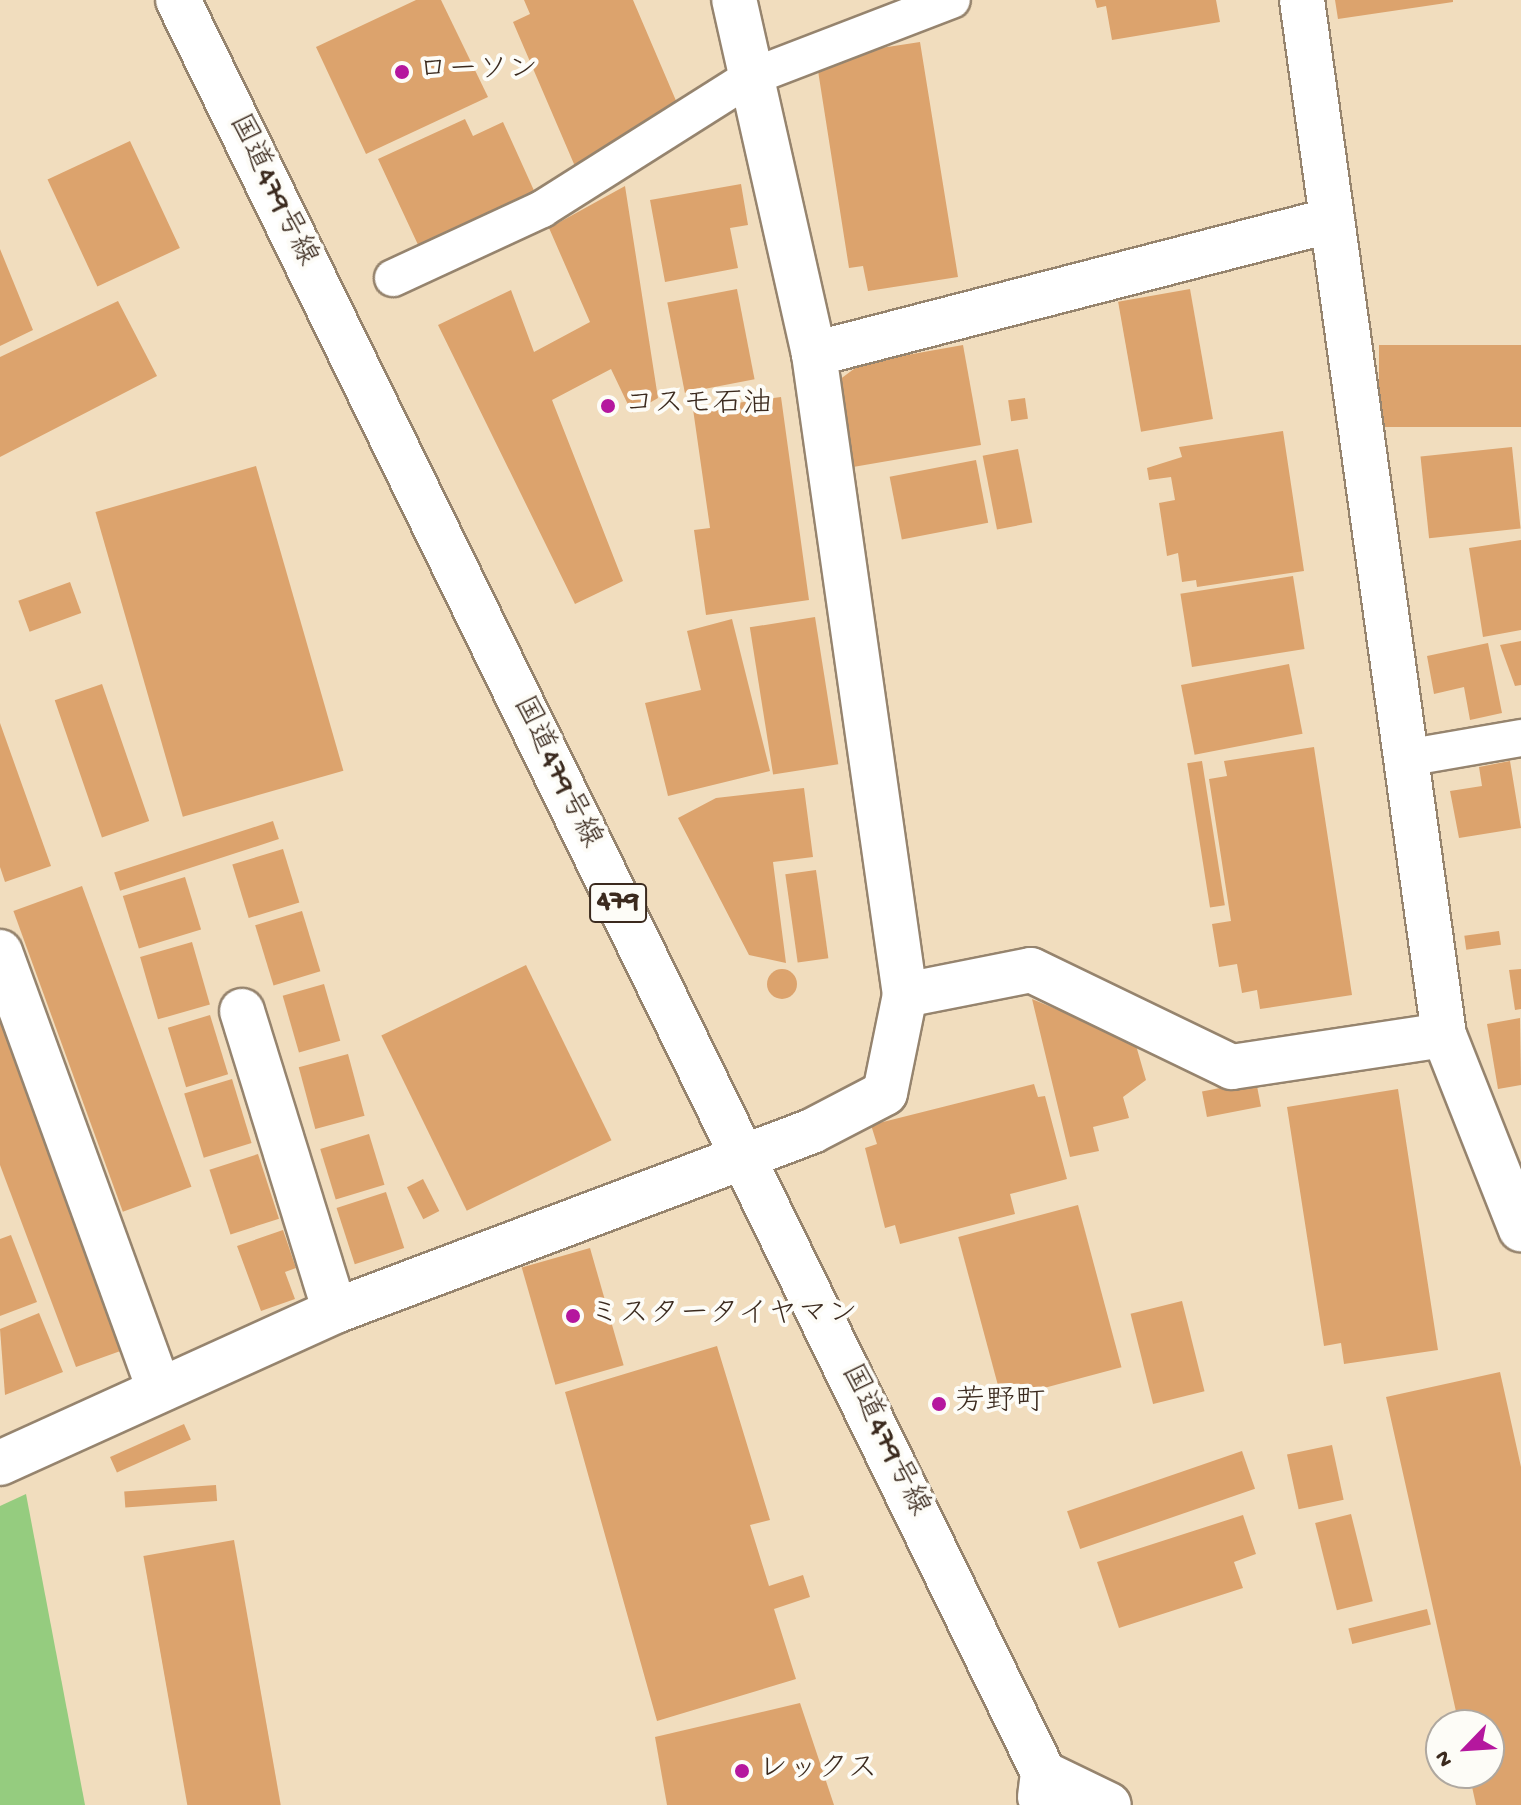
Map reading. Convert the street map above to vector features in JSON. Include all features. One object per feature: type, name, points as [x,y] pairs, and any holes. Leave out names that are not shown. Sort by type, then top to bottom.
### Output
[{"type":"main road","name":"国道479号線","points":[[178,0],[743,1155],[1047,1794]]},
{"type":"main road","points":[[0,1463],[335,1311],[812,1131],[885,1093],[905,995],[814,354],[734,0]]},
{"type":"main road","points":[[1302,0],[1444,1035],[1507,1152],[1521,1229]]},
{"type":"main road","points":[[814,354],[1332,220]]},
{"type":"main road","points":[[0,952],[159,1390]]},
{"type":"main road","points":[[905,995],[1031,970],[1232,1067],[1444,1035]]},
{"type":"main road","points":[[242,1011],[335,1311]]},
{"type":"main road","points":[[1047,1794],[1109,1805]]},
{"type":"lane","points":[[393,278],[542,209],[751,77],[952,0]]},
{"type":"lane","points":[[1406,758],[1521,738]]},
{"type":"green space","points":[[26,1494],[85,1805],[0,1805],[0,1506]]},
{"type":"building","name":"ローソン","points":[[416,0],[441,0],[488,97],[366,154],[316,47]]},
{"type":"building","points":[[524,0],[633,0],[677,103],[577,171],[513,22],[530,14]]},
{"type":"building","points":[[1095,0],[1216,0],[1220,22],[1112,40],[1106,6],[1097,8]]},
{"type":"building","points":[[1335,0],[1453,0],[1453,2],[1338,19]]},
{"type":"building","points":[[920,42],[958,277],[868,291],[863,266],[849,268],[816,58]]},
{"type":"building","points":[[465,119],[473,136],[503,122],[536,195],[420,249],[378,159]]},
{"type":"building","points":[[130,141],[180,248],[97,286],[48,179]]},
{"type":"building","points":[[741,184],[748,225],[730,228],[738,268],[665,282],[650,200]]},
{"type":"building","points":[[625,186],[658,398],[632,413],[611,369],[552,400],[623,581],[575,604],[438,325],[511,290],[534,352],[590,322],[549,228]]},
{"type":"building","points":[[0,249],[33,330],[0,346]]},
{"type":"building","points":[[737,289],[755,379],[685,393],[667,303]]},
{"type":"building","points":[[1190,289],[1213,419],[1141,432],[1118,302]]},
{"type":"building","points":[[118,301],[157,376],[0,457],[0,357]]},
{"type":"building","points":[[963,345],[981,445],[853,467],[839,380],[862,363]]},
{"type":"building","points":[[1379,345],[1521,345],[1521,427],[1379,427]]},
{"type":"building","points":[[781,397],[809,600],[706,615],[694,530],[710,528],[693,409]]},
{"type":"building","points":[[1025,398],[1028,419],[1011,421],[1008,400]]},
{"type":"building","points":[[1283,431],[1304,571],[1197,587],[1196,580],[1182,582],[1178,553],[1167,556],[1159,503],[1175,500],[1171,477],[1149,480],[1147,468],[1182,457],[1179,447]]},
{"type":"building","points":[[1512,447],[1521,529],[1429,538],[1421,457]]},
{"type":"building","points":[[1018,449],[1032,523],[997,529],[983,456]]},
{"type":"building","points":[[976,460],[988,523],[902,540],[890,477]]},
{"type":"building","points":[[256,466],[343,771],[183,817],[95,512]]},
{"type":"building","points":[[1521,540],[1521,630],[1483,637],[1469,548]]},
{"type":"building","points":[[1293,576],[1305,649],[1192,667],[1180,594]]},
{"type":"building","points":[[70,582],[81,613],[30,632],[18,601]]},
{"type":"building","points":[[815,617],[838,764],[773,774],[750,627]]},
{"type":"building","points":[[732,619],[770,771],[668,796],[645,703],[701,690],[687,631]]},
{"type":"building","points":[[1521,641],[1521,685],[1515,686],[1500,645]]},
{"type":"building","points":[[1488,643],[1502,713],[1470,720],[1464,687],[1434,694],[1427,656]]},
{"type":"building","points":[[1289,664],[1303,734],[1195,755],[1181,685]]},
{"type":"building","points":[[102,684],[149,821],[102,837],[55,700]]},
{"type":"building","points":[[0,723],[51,866],[5,882],[0,867]]},
{"type":"building","points":[[1314,747],[1352,995],[1260,1009],[1257,990],[1242,993],[1237,964],[1219,967],[1212,924],[1231,921],[1209,779],[1227,776],[1224,761]]},
{"type":"building","points":[[1202,761],[1225,905],[1210,908],[1187,763]]},
{"type":"building","points":[[1510,761],[1521,828],[1459,838],[1450,791],[1482,786],[1479,767]]},
{"type":"building","points":[[804,788],[813,857],[773,862],[786,963],[749,955],[678,818],[716,798]]},
{"type":"building","points":[[273,821],[279,839],[120,891],[114,873]]},
{"type":"building","points":[[283,849],[299,903],[249,918],[232,864]]},
{"type":"building","points":[[816,870],[828,958],[798,962],[785,874]]},
{"type":"building","points":[[185,877],[201,930],[139,949],[123,896]]},
{"type":"building","points":[[82,886],[191,1187],[123,1212],[13,911]]},
{"type":"building","points":[[302,911],[320,971],[274,986],[255,925]]},
{"type":"building","points":[[1499,931],[1501,945],[1466,950],[1464,936]]},
{"type":"building","points":[[192,942],[210,1004],[158,1019],[140,957]]},
{"type":"building","points":[[526,965],[611,1140],[467,1211],[381,1036]]},
{"type":"building","points":[[782,969],[788,970],[796,978],[796,990],[788,998],[782,999],[776,998],[768,990],[767,984],[768,978],[776,970]]},
{"type":"building","points":[[1521,969],[1521,1009],[1515,1010],[1509,970]]},
{"type":"building","points":[[324,984],[340,1041],[299,1053],[283,996]]},
{"type":"building","points":[[1032,999],[1135,1042],[1146,1080],[1123,1097],[1129,1118],[1093,1127],[1099,1151],[1070,1157]]},
{"type":"building","points":[[0,1014],[126,1349],[76,1367],[0,1165]]},
{"type":"building","points":[[210,1015],[228,1074],[186,1087],[168,1028]]},
{"type":"building","points":[[1520,1018],[1521,1085],[1498,1089],[1487,1024]]},
{"type":"building","points":[[348,1054],[365,1116],[315,1129],[299,1067]]},
{"type":"building","points":[[232,1079],[252,1143],[204,1158],[184,1094]]},
{"type":"building","points":[[1256,1081],[1261,1107],[1207,1117],[1202,1091]]},
{"type":"building","points":[[1034,1084],[1038,1097],[1045,1096],[1067,1179],[1010,1194],[1015,1214],[900,1244],[895,1225],[885,1228],[865,1148],[877,1144],[871,1125]]},
{"type":"building","points":[[1398,1089],[1438,1350],[1344,1364],[1341,1343],[1324,1346],[1287,1107]]},
{"type":"building","points":[[369,1134],[384,1185],[336,1200],[320,1149]]},
{"type":"building","points":[[258,1154],[279,1219],[231,1234],[209,1170]]},
{"type":"building","points":[[423,1179],[439,1211],[423,1219],[407,1187]]},
{"type":"building","points":[[386,1192],[404,1248],[355,1264],[337,1208]]},
{"type":"building","points":[[1078,1205],[1121,1367],[1002,1399],[958,1237]]},
{"type":"building","points":[[283,1230],[296,1268],[285,1272],[295,1299],[261,1311],[237,1246]]},
{"type":"building","points":[[11,1235],[37,1302],[0,1316],[0,1239]]},
{"type":"building","name":"ミスタータイヤマン","points":[[590,1248],[624,1365],[555,1385],[522,1268]]},
{"type":"building","points":[[1182,1301],[1204,1391],[1153,1404],[1131,1314]]},
{"type":"building","points":[[39,1313],[63,1372],[5,1395],[0,1329]]},
{"type":"building","points":[[717,1346],[770,1520],[750,1525],[769,1586],[803,1575],[810,1597],[774,1609],[796,1679],[657,1721],[565,1392]]},
{"type":"building","points":[[1500,1372],[1521,1467],[1521,1805],[1476,1805],[1472,1789],[1505,1789],[1505,1709],[1455,1709],[1386,1397]]},
{"type":"building","points":[[184,1424],[191,1440],[117,1472],[110,1457]]},
{"type":"building","points":[[1332,1445],[1344,1500],[1299,1509],[1287,1455]]},
{"type":"building","points":[[1242,1451],[1255,1489],[1080,1549],[1067,1511]]},
{"type":"building","points":[[216,1485],[217,1501],[125,1507],[124,1491]]},
{"type":"building","points":[[1351,1514],[1373,1601],[1337,1610],[1315,1523]]},
{"type":"building","points":[[1243,1515],[1256,1554],[1234,1562],[1243,1588],[1119,1628],[1097,1562]]},
{"type":"building","points":[[234,1540],[281,1805],[187,1805],[143,1556]]},
{"type":"building","points":[[1427,1609],[1431,1625],[1352,1644],[1348,1629]]},
{"type":"building","name":"レックス","points":[[800,1703],[834,1805],[667,1805],[655,1737]]},
{"type":"place","name":"ローソン","points":[[402,72]]},
{"type":"place","name":"コスモ石油","points":[[608,406]]},
{"type":"place","name":"ミスタータイヤマン","points":[[573,1316]]},
{"type":"place","name":"芳野町","points":[[939,1404]]},
{"type":"place","name":"レックス","points":[[742,1771]]}]
